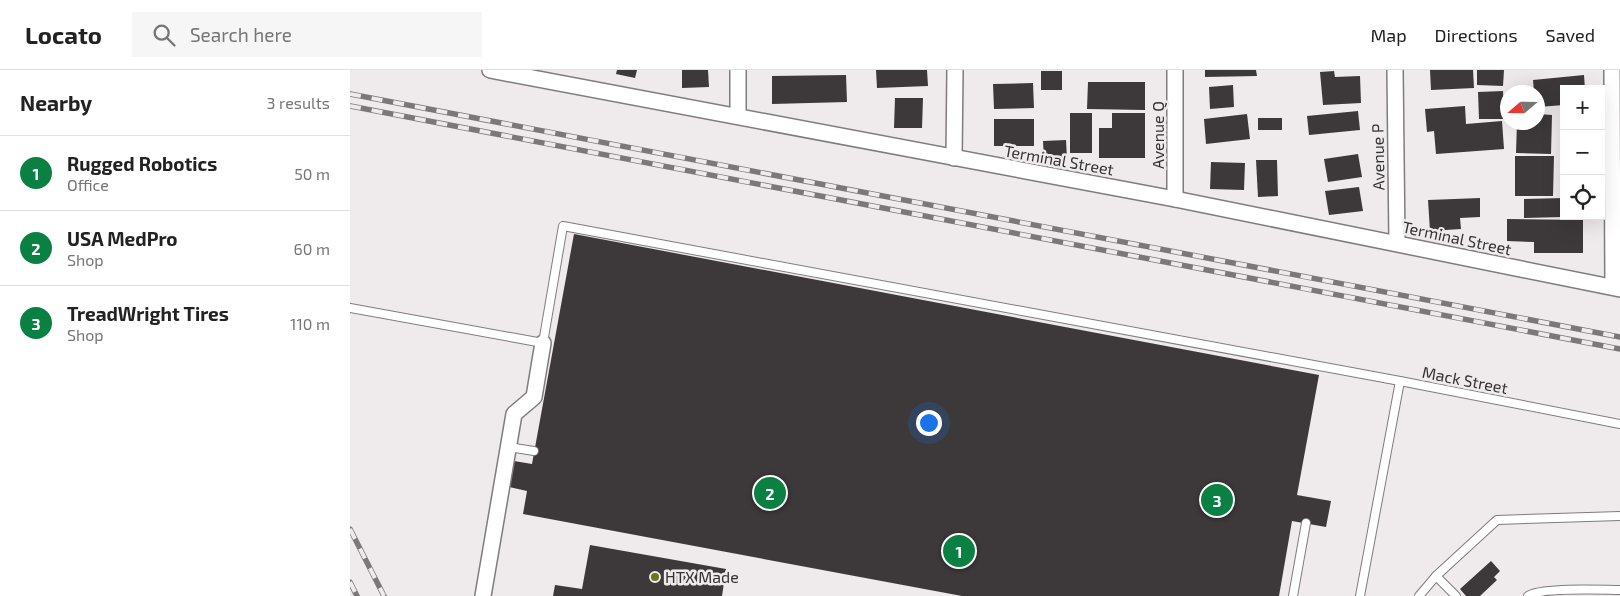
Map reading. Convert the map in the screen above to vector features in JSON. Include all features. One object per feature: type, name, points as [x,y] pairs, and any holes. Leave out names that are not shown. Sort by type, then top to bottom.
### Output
[{"type":"street","name":"Terminal Street","points":[[490,70],[523,73],[954,158],[1175,199],[1616,288]]},
{"type":"street","points":[[738,70],[738,116]]},
{"type":"street","points":[[954,158],[955,70]]},
{"type":"street","name":"Avenue Q","points":[[1175,70],[1175,199]]},
{"type":"street","name":"Avenue P","points":[[1395,70],[1397,243]]},
{"type":"street","points":[[1612,70],[1616,288]]},
{"type":"street","points":[[483,596],[514,414],[534,397],[543,343]]},
{"type":"lane","points":[[350,308],[543,343],[564,226],[1400,381]]},
{"type":"lane","name":"Mack Street","points":[[1360,596],[1400,381],[1620,424]]},
{"type":"lane","points":[[508,447],[534,451]]},
{"type":"lane","points":[[1419,596],[1436,576],[1497,520],[1620,516]]},
{"type":"lane","points":[[1293,596],[1306,523]]},
{"type":"lane","points":[[1436,576],[1456,596]]},
{"type":"lane","points":[[1528,596],[1533,592],[1559,590],[1620,590]]},
{"type":"building","points":[[617,70],[637,70],[635,78],[616,74]]},
{"type":"building","points":[[682,70],[708,70],[709,87],[682,88]]},
{"type":"building","points":[[876,70],[927,70],[928,86],[877,88]]},
{"type":"building","points":[[1205,70],[1256,70],[1257,76],[1205,77]]},
{"type":"building","points":[[1430,70],[1473,70],[1474,88],[1431,90]]},
{"type":"building","points":[[1477,70],[1504,70],[1503,85],[1477,85]]},
{"type":"building","points":[[1041,71],[1062,71],[1062,90],[1041,90]]},
{"type":"building","points":[[1334,71],[1335,77],[1360,76],[1361,103],[1323,105],[1320,72]]},
{"type":"building","points":[[846,75],[847,102],[772,104],[772,76]]},
{"type":"building","points":[[1584,75],[1585,85],[1560,85],[1560,105],[1545,106],[1545,85],[1533,85],[1533,80]]},
{"type":"building","points":[[1088,82],[1145,82],[1145,110],[1087,109]]},
{"type":"building","points":[[1033,83],[1034,108],[994,109],[993,84]]},
{"type":"building","points":[[1233,85],[1234,107],[1210,109],[1209,87]]},
{"type":"building","points":[[1500,91],[1500,119],[1479,119],[1478,92]]},
{"type":"building","points":[[895,98],[923,98],[922,128],[894,128]]},
{"type":"building","points":[[1465,106],[1466,124],[1500,121],[1504,149],[1436,154],[1434,131],[1427,132],[1425,109]]},
{"type":"building","points":[[1358,111],[1360,130],[1309,135],[1307,116]]},
{"type":"building","points":[[1070,113],[1092,113],[1092,153],[1070,153]]},
{"type":"building","points":[[1112,113],[1145,113],[1145,158],[1099,158],[1099,128],[1112,128]]},
{"type":"building","points":[[1247,114],[1250,139],[1206,144],[1204,119]]},
{"type":"building","points":[[1545,114],[1552,115],[1551,154],[1516,153],[1517,130],[1545,130]]},
{"type":"building","points":[[1258,118],[1282,118],[1282,130],[1258,130]]},
{"type":"building","points":[[994,119],[1034,119],[1034,146],[994,146]]},
{"type":"building","points":[[1066,140],[1067,159],[1044,160],[1043,141]]},
{"type":"building","points":[[1358,154],[1362,177],[1328,182],[1324,159]]},
{"type":"building","points":[[1515,156],[1554,156],[1553,196],[1515,196]]},
{"type":"building","points":[[1256,160],[1277,160],[1278,196],[1258,197]]},
{"type":"building","points":[[1211,162],[1245,163],[1244,190],[1210,189]]},
{"type":"building","points":[[1359,187],[1363,211],[1329,215],[1325,191]]},
{"type":"building","points":[[1480,198],[1480,217],[1460,218],[1461,229],[1430,231],[1428,200]]},
{"type":"building","points":[[1560,198],[1560,217],[1524,218],[1524,199]]},
{"type":"building","points":[[1507,219],[1583,220],[1583,253],[1534,253],[1534,242],[1507,241]]},
{"type":"building","points":[[574,234],[1319,375],[1297,495],[1331,501],[1326,527],[1292,521],[1279,596],[962,596],[523,514],[527,491],[504,486],[508,460],[532,464]]},
{"type":"building","name":"HTX Made","points":[[590,545],[726,569],[722,596],[553,596],[555,585],[582,589]]},
{"type":"building","points":[[1491,561],[1500,571],[1494,577],[1497,580],[1480,596],[1466,596],[1460,589]]},
{"type":"railway","points":[[350,94],[1620,337]]},
{"type":"railway","points":[[350,106],[1620,349]]},
{"type":"railway","points":[[350,529],[384,596]]},
{"type":"railway","points":[[350,582],[357,596]]},
{"type":"place","name":"USA MedPro","points":[[770,493]]},
{"type":"place","name":"TreadWright Tires","points":[[1217,500]]},
{"type":"place","name":"Rugged Robotics","points":[[959,551]]},
{"type":"place","name":"HTX Made","points":[[655,577]]}]
